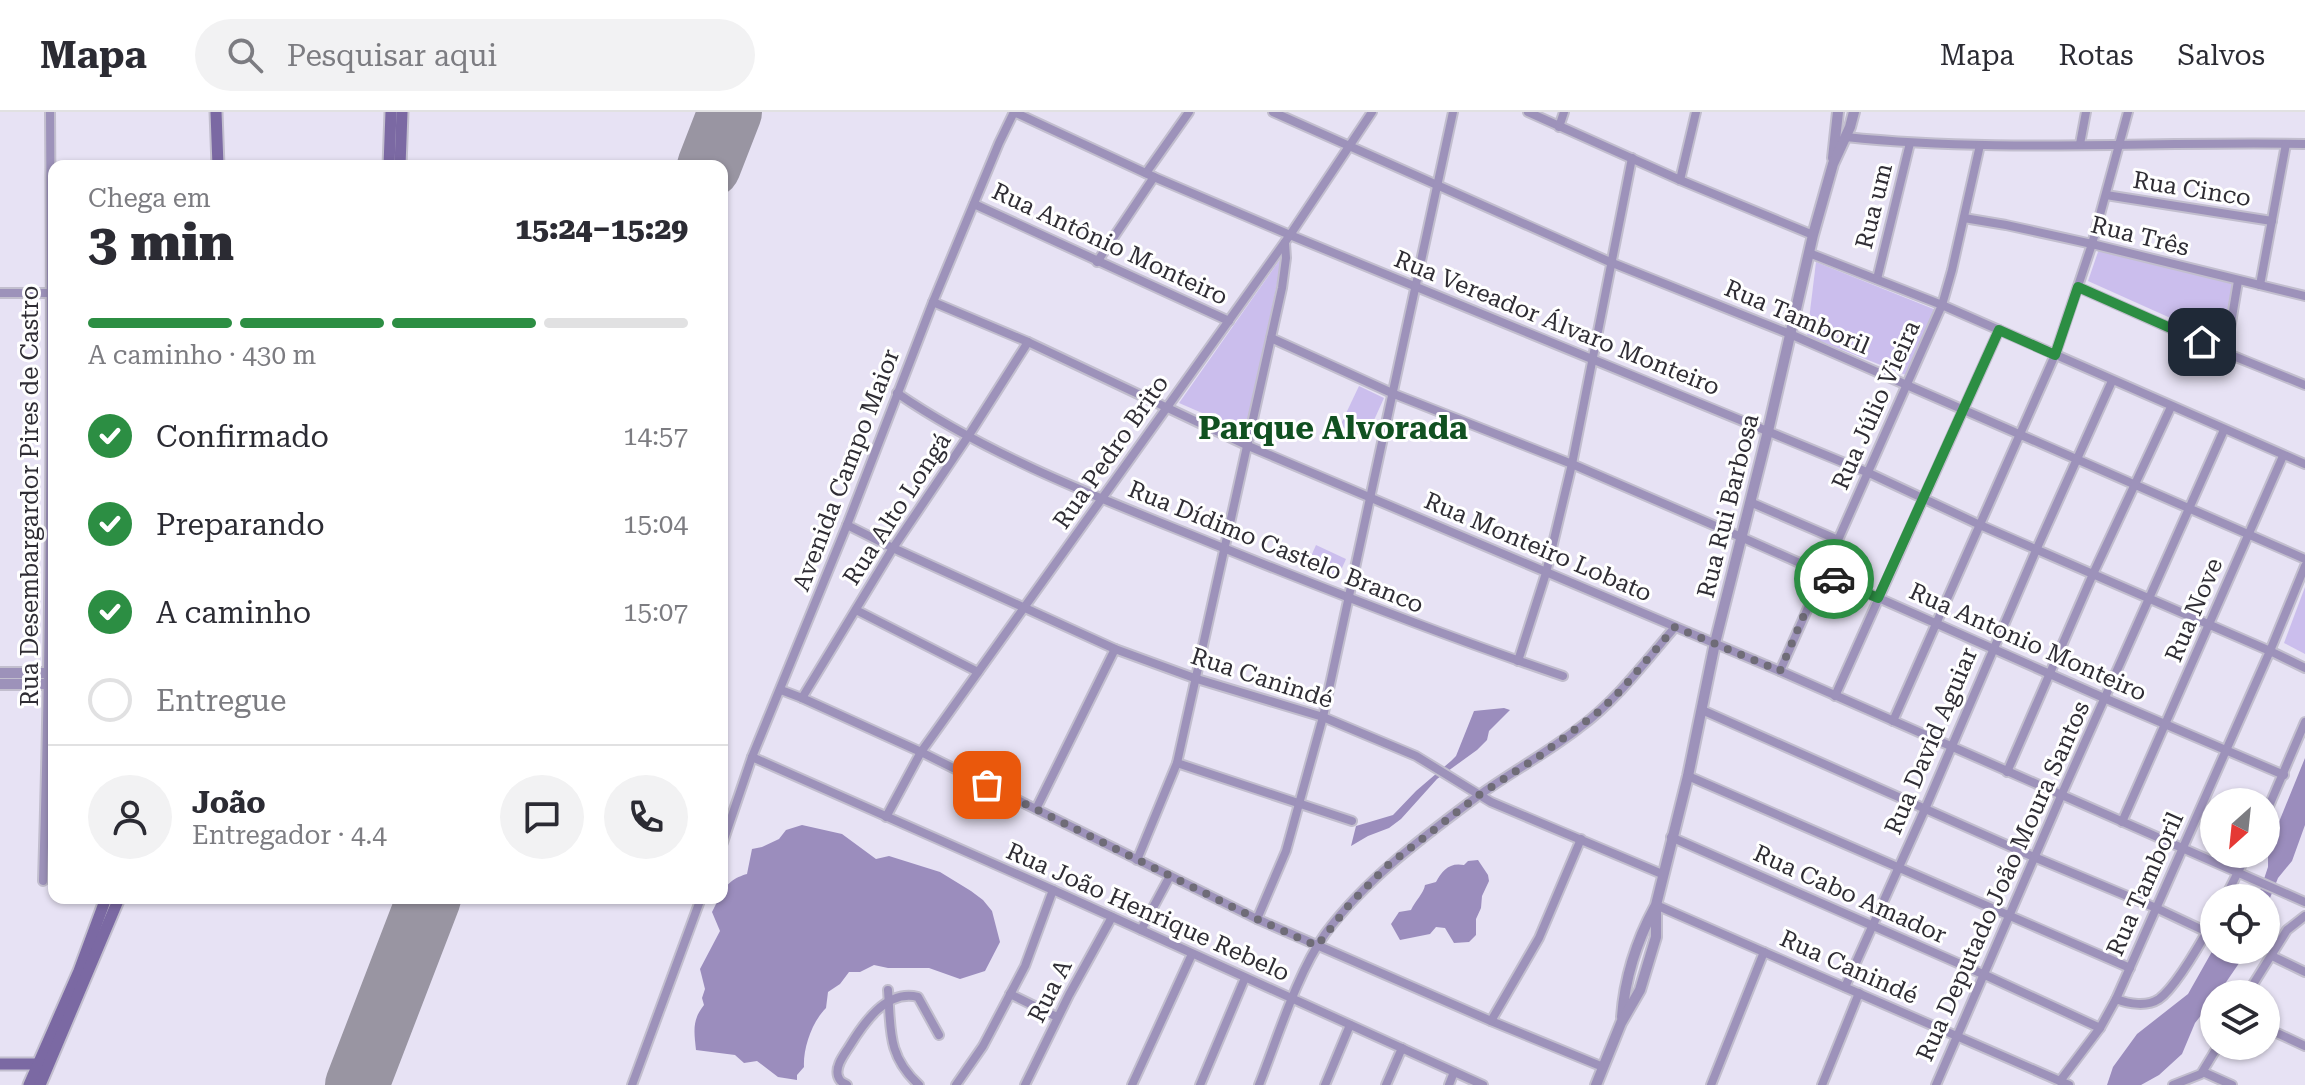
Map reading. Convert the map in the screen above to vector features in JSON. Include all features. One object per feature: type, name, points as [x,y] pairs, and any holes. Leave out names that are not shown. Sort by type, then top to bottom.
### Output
[{"type":"main road","points":[[216,112],[218,160]]},
{"type":"main road","points":[[389,160],[391,112]]},
{"type":"main road","points":[[400,160],[402,112]]},
{"type":"main road","points":[[40,1085],[43,1064],[104,904]]},
{"type":"main road","points":[[29,1085],[43,1064],[88,975],[117,904]]},
{"type":"main road","points":[[0,1064],[43,1064]]},
{"type":"street","name":"Rua Desembargardor Pires de Castro","points":[[50,112],[51,160]]},
{"type":"street","name":"Rua Vereador Álvaro Monteiro","points":[[1014,112],[1288,239],[1415,286],[1869,473],[2305,668]]},
{"type":"street","name":"Avenida Campo Maior","points":[[728,827],[752,757],[847,525],[933,302],[1014,112]]},
{"type":"street","points":[[1097,262],[1189,112]]},
{"type":"street","name":"Rua Tamboril","points":[[1273,112],[1610,262],[1790,334],[2305,559]]},
{"type":"street","name":"Rua Pedro Brito","points":[[886,817],[921,752],[1288,239],[1372,112]]},
{"type":"street","points":[[1257,919],[1286,851],[1323,717],[1453,112]]},
{"type":"street","points":[[1528,112],[1813,235]]},
{"type":"street","points":[[1559,127],[1564,112]]},
{"type":"street","points":[[1680,180],[1696,112]]},
{"type":"street","name":"Rua Rui Barbosa","points":[[1833,164],[1838,112]]},
{"type":"street","name":"Rua Rui Barbosa","points":[[1596,1085],[1621,1023],[1640,990],[1656,937],[1656,905],[1662,874],[1688,776],[1715,643],[1813,235],[1833,164],[1854,112]]},
{"type":"street","points":[[2080,144],[2086,112]]},
{"type":"street","points":[[1893,721],[2055,355],[2092,244],[2128,112]]},
{"type":"street","points":[[1846,137],[1980,145],[2305,144]]},
{"type":"street","name":"Rua um","points":[[1877,279],[1910,143]]},
{"type":"street","points":[[2260,285],[2286,144]]},
{"type":"street","name":"Rua Júlio Vieira","points":[[1780,671],[1942,305],[1980,145]]},
{"type":"street","points":[[1518,661],[1546,573],[1572,464],[1632,158]]},
{"type":"street","name":"Rua Cinco","points":[[2106,195],[2272,221]]},
{"type":"street","name":"Rua Antônio Monteiro","points":[[974,204],[1229,321]]},
{"type":"street","name":"Rua Três","points":[[1964,218],[2092,244],[2305,296]]},
{"type":"street","points":[[1137,860],[1177,763],[1271,338],[1288,239]]},
{"type":"street","points":[[1809,253],[1942,305],[2305,464]]},
{"type":"street","points":[[2226,353],[2238,281]]},
{"type":"street","points":[[2078,287],[2305,385]]},
{"type":"street","points":[[0,293],[48,293]]},
{"type":"street","name":"Rua Monteiro Lobato","points":[[933,302],[1028,342],[1246,445],[1780,671],[2305,902]]},
{"type":"street","points":[[1835,696],[1999,330]]},
{"type":"street","name":"Rua Antonio Monteiro","points":[[1271,338],[1394,394],[1572,464],[2284,775]]},
{"type":"street","name":"Rua Alto Longá","points":[[802,698],[893,548],[1028,342]]},
{"type":"street","name":"Rua David Aguiar","points":[[1845,987],[2112,381]]},
{"type":"street","name":"Rua Dídimo Castelo Branco","points":[[897,393],[969,435],[1103,499],[1349,599],[1563,676]]},
{"type":"street","points":[[2007,772],[2093,574],[2171,407]]},
{"type":"street","name":"Rua Deputado João Moura Santos","points":[[1936,1085],[2224,430]]},
{"type":"street","name":"Rua Nove","points":[[2122,822],[2283,456]]},
{"type":"street","points":[[1750,502],[1838,540]]},
{"type":"street","name":"Rua Canindé","points":[[847,525],[1115,649],[1197,679],[1323,717],[1433,765],[1479,795],[1662,874]]},
{"type":"street","name":"Rua Tamboril","points":[[2064,1083],[2116,999],[2305,566]]},
{"type":"street","points":[[856,610],[978,672]]},
{"type":"street","points":[[1259,1085],[1317,946],[1349,905],[1387,866],[1479,795],[1551,748],[1601,710],[1675,627]]},
{"type":"street","points":[[1036,809],[1115,649]]},
{"type":"street","points":[[0,673],[48,679]]},
{"type":"street","points":[[0,684],[48,679]]},
{"type":"street","points":[[781,690],[921,752],[1257,919],[1603,1067]]},
{"type":"street","points":[[1702,710],[2200,929]]},
{"type":"street","points":[[2278,788],[2305,722]]},
{"type":"street","name":"Rua Desembargardor Pires de Castro","points":[[43,881],[48,755]]},
{"type":"street","name":"Rua João Henrique Rebelo","points":[[752,757],[1483,1085]]},
{"type":"street","points":[[1177,763],[1352,821]]},
{"type":"street","points":[[1688,776],[2130,968]]},
{"type":"street","name":"Rua Cabo Amador","points":[[1671,837],[2100,1028]]},
{"type":"street","points":[[1491,1021],[1539,938],[1581,839]]},
{"type":"street","points":[[2232,884],[2240,868]]},
{"type":"street","points":[[1141,930],[1170,876]]},
{"type":"street","points":[[956,1085],[983,1046],[1025,966],[1053,890]]},
{"type":"street","points":[[632,1085],[699,904]]},
{"type":"street","name":"Rua Canindé","points":[[1656,905],[2064,1083]]},
{"type":"street","points":[[2280,942],[2287,930],[2305,916]]},
{"type":"street","name":"Rua A","points":[[1025,1085],[1057,1017],[1112,917]]},
{"type":"street","points":[[2116,999],[2142,1004],[2159,999],[2173,984],[2200,943]]},
{"type":"street","points":[[1711,1085],[1764,952]]},
{"type":"street","points":[[1132,1085],[1192,954]]},
{"type":"street","points":[[2280,960],[2305,972]]},
{"type":"street","points":[[1200,1085],[1245,978]]},
{"type":"street","points":[[888,990],[894,1049],[899,1064],[919,1085]]},
{"type":"street","points":[[1822,1085],[1859,993]]},
{"type":"street","points":[[1010,994],[1057,1017]]},
{"type":"street","points":[[843,1082],[839,1066],[858,1032],[868,1018],[889,1002],[908,995],[918,997],[939,1035]]},
{"type":"street","points":[[1325,1085],[1350,1025]]},
{"type":"street","points":[[2280,1034],[2305,1046]]},
{"type":"street","points":[[1386,1085],[1402,1048]]},
{"type":"street","points":[[2173,1085],[2203,1072],[2210,1060]]},
{"type":"street","points":[[1449,1085],[1454,1072]]},
{"type":"street","points":[[2203,1072],[2232,1085]]},
{"type":"shaded area","points":[[2099,249],[2235,283],[2224,342],[2088,281]]},
{"type":"shaded area","points":[[1283,255],[1246,432],[1179,403]]},
{"type":"shaded area","points":[[1816,262],[1936,310],[1906,375],[1807,336]]},
{"type":"shaded area","points":[[1359,386],[1384,398],[1366,438],[1340,426]]},
{"type":"shaded area","points":[[1316,545],[1346,559],[1338,577],[1308,563]]},
{"type":"shaded area","points":[[2305,587],[2305,654],[2284,643]]},
{"type":"shaded area","points":[[1510,710],[1489,731],[1487,740],[1437,779],[1401,819],[1351,846],[1356,826],[1393,815],[1456,756],[1474,711]]},
{"type":"shaded area","points":[[2305,758],[2305,825],[2292,861],[2276,884],[2262,884],[2268,868],[2280,868],[2280,819]]},
{"type":"shaded area","points":[[802,825],[842,834],[876,859],[889,856],[940,872],[983,900],[992,911],[1000,942],[985,971],[960,979],[929,968],[874,965],[860,972],[849,972],[840,984],[828,992],[826,1008],[809,1036],[804,1067],[797,1080],[778,1077],[757,1061],[744,1063],[735,1055],[696,1050],[694,1031],[697,1016],[704,1005],[702,998],[705,989],[700,969],[720,931],[712,912],[716,904],[728,904],[728,886],[747,874],[752,849],[779,839],[786,830]]},
{"type":"shaded area","points":[[1478,860],[1489,881],[1476,919],[1476,935],[1469,942],[1454,943],[1445,928],[1436,927],[1430,934],[1400,940],[1391,924],[1399,912],[1411,910],[1425,885],[1436,882],[1450,866]]},
{"type":"shaded area","points":[[2205,964],[2238,964],[2228,980],[2200,980],[2200,1017],[2182,1054],[2159,1075],[2141,1085],[2107,1085],[2113,1067],[2137,1034],[2188,994]]},
{"type":"runway","points":[[711,160],[730,112]]},
{"type":"runway","points":[[357,1085],[427,904]]},
{"type":"way so far","points":[[987,785],[1317,946],[1349,905],[1387,866],[1479,795],[1581,727],[1622,689],[1675,627],[1780,671],[1822,573],[1834,579]]},
{"type":"district","name":"Parque Alvorada","points":[[1333,428]]},
{"type":"route","points":[[1834,579],[1878,598],[1999,330],[2055,355],[2078,287],[2202,342]]}]
